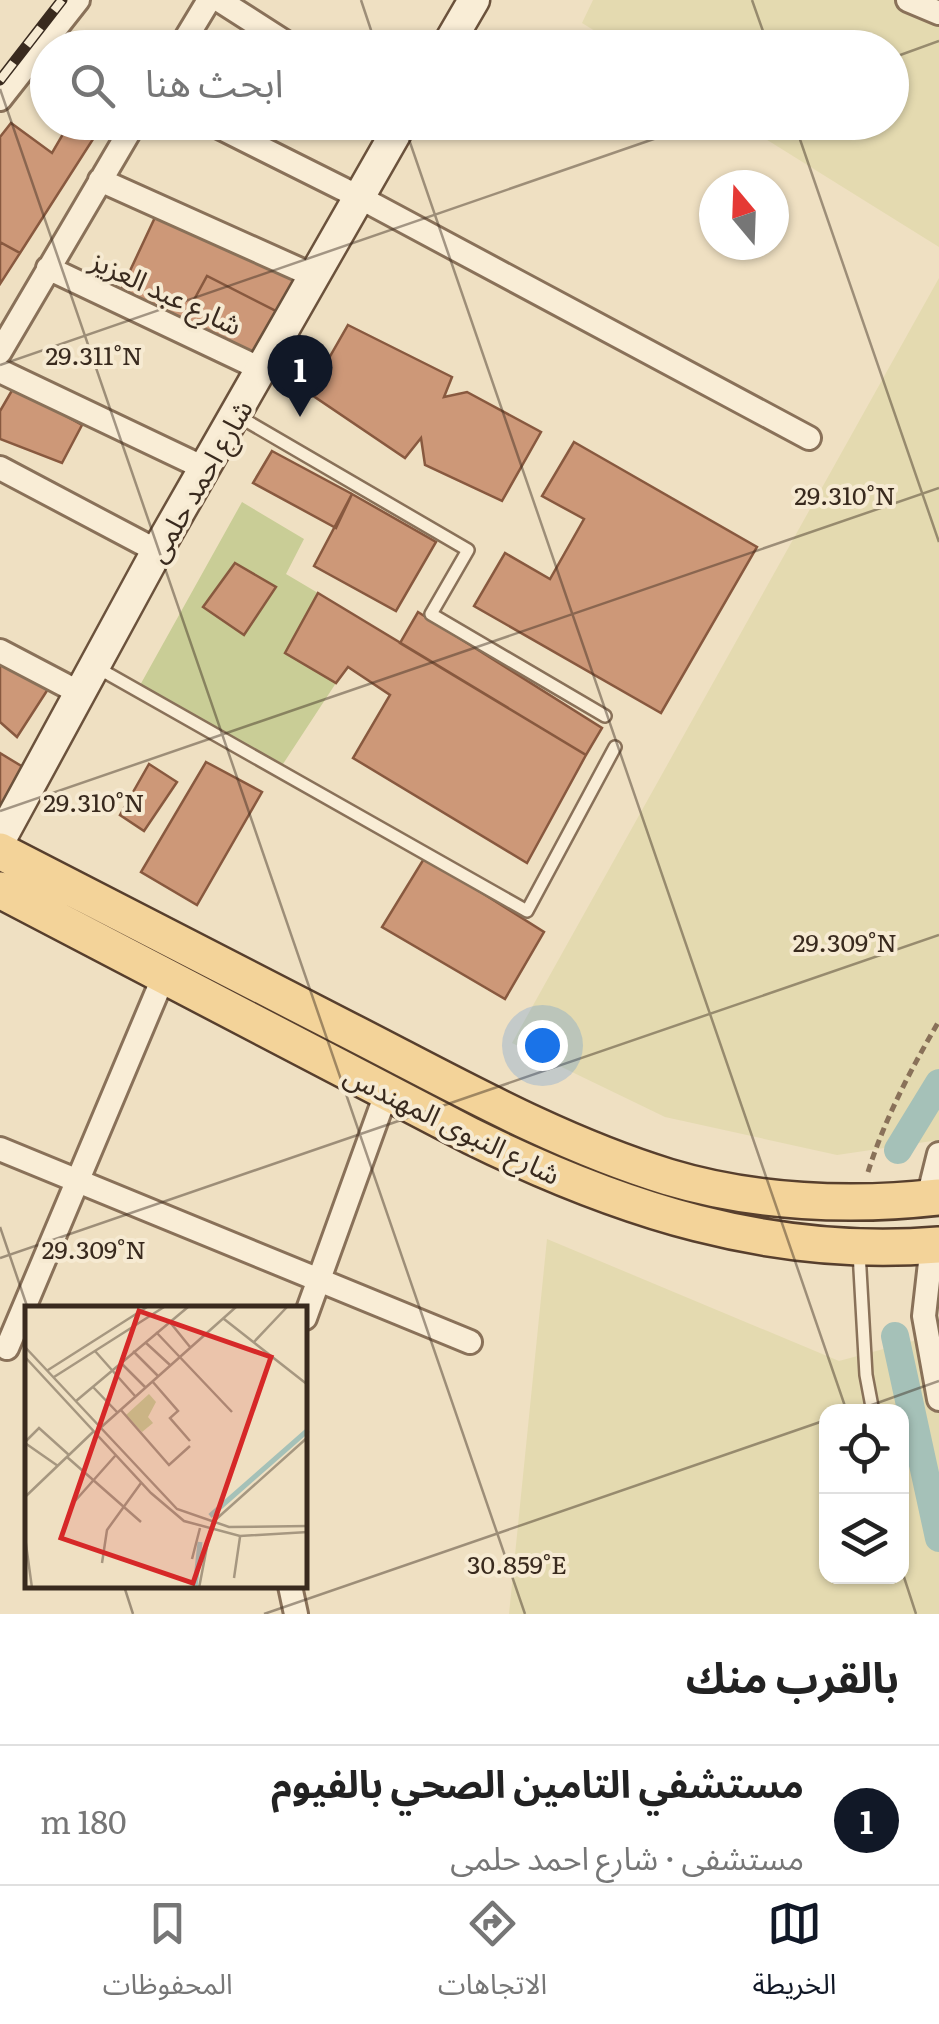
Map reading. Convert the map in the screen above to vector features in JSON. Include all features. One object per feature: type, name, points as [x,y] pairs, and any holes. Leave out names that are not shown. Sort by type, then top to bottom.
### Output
[{"type":"main road","points":[[456,30],[474,0]]},
{"type":"main road","name":"شارع احمد حلمى","points":[[0,840],[157,551],[391,140]]},
{"type":"main road","name":"شارع النبوى المهندس","points":[[0,851],[538,1128],[586,1148],[671,1178],[778,1197],[858,1202],[933,1198]]},
{"type":"main road","name":"شارع النبوى المهندس","points":[[0,890],[163,978],[530,1165],[621,1202],[746,1236],[858,1246],[936,1245]]},
{"type":"street","points":[[55,30],[78,0]]},
{"type":"street","points":[[191,30],[209,0]]},
{"type":"street","points":[[219,0],[266,30]]},
{"type":"street","points":[[908,0],[939,13]]},
{"type":"street","points":[[0,100],[30,62]]},
{"type":"street","points":[[0,352],[123,140]]},
{"type":"street","points":[[244,140],[810,438]]},
{"type":"street","points":[[100,180],[314,276]]},
{"type":"street","name":"شارع عبد العزيز","points":[[48,268],[261,369]]},
{"type":"street","points":[[0,371],[204,468]]},
{"type":"street","points":[[0,468],[157,551]]},
{"type":"street","points":[[0,651],[87,680]]},
{"type":"street","points":[[7,1348],[163,978]]},
{"type":"street","points":[[308,1310],[387,1091]]},
{"type":"street","points":[[0,1149],[470,1342]]},
{"type":"street","points":[[933,1198],[939,1154]]},
{"type":"street","points":[[936,1245],[924,1316],[939,1399]]},
{"type":"street","points":[[291,1589],[296,1614]]},
{"type":"lane","points":[[235,415],[468,550],[432,614],[605,716]]},
{"type":"lane","points":[[87,680],[250,757],[527,911],[615,748]]},
{"type":"lane","points":[[858,1246],[871,1404]]},
{"type":"path","points":[[858,1202],[878,1142],[939,1021]]},
{"type":"shaded area","points":[[593,0],[939,0],[939,247],[767,140],[909,140],[909,30],[593,30],[582,23]]},
{"type":"shaded area","points":[[939,278],[939,1140],[837,1155],[665,1117],[512,1043]]},
{"type":"shaded area","points":[[547,1239],[839,1361],[939,1334],[939,1614],[509,1614]]},
{"type":"green space","points":[[242,502],[304,539],[286,574],[318,593],[285,653],[336,683],[283,764],[139,687]]},
{"type":"building","points":[[11,123],[52,153],[60,140],[92,140],[20,253],[0,242],[0,137]]},
{"type":"building","points":[[158,211],[299,280],[280,313],[207,276],[183,320],[121,290]]},
{"type":"building","points":[[0,242],[20,253],[0,284]]},
{"type":"building","points":[[207,276],[280,313],[252,361],[183,320]]},
{"type":"building","points":[[348,325],[452,377],[444,397],[467,392],[541,432],[502,501],[425,465],[421,438],[405,458],[309,393]]},
{"type":"building","points":[[14,387],[82,425],[62,463],[0,439],[0,411]]},
{"type":"building","points":[[574,442],[757,547],[661,713],[474,606],[505,553],[550,579],[584,519],[542,496]]},
{"type":"building","points":[[272,451],[352,494],[336,528],[253,483]]},
{"type":"building","points":[[352,494],[436,542],[396,611],[314,566]]},
{"type":"building","points":[[235,563],[276,587],[244,635],[203,607]]},
{"type":"building","points":[[318,593],[586,755],[527,863],[353,758],[390,695],[348,667],[336,683],[285,653]]},
{"type":"building","points":[[418,612],[602,728],[586,755],[400,643]]},
{"type":"building","points":[[0,664],[50,686],[17,737],[0,722]]},
{"type":"building","points":[[0,753],[23,767],[0,812]]},
{"type":"building","points":[[206,762],[262,792],[197,905],[141,872]]},
{"type":"building","points":[[149,764],[177,782],[144,831],[120,815]]},
{"type":"building","points":[[425,857],[544,932],[505,999],[382,927]]},
{"type":"waterway","points":[[898,1150],[939,1083]]},
{"type":"waterway","points":[[895,1336],[939,1538]]},
{"type":"railway","points":[[39,30],[62,0]]},
{"type":"railway","points":[[0,80],[30,41]]},
{"type":"place","name":"مستشفي التامين الصحي بالفيوم","points":[[300,417]]}]
